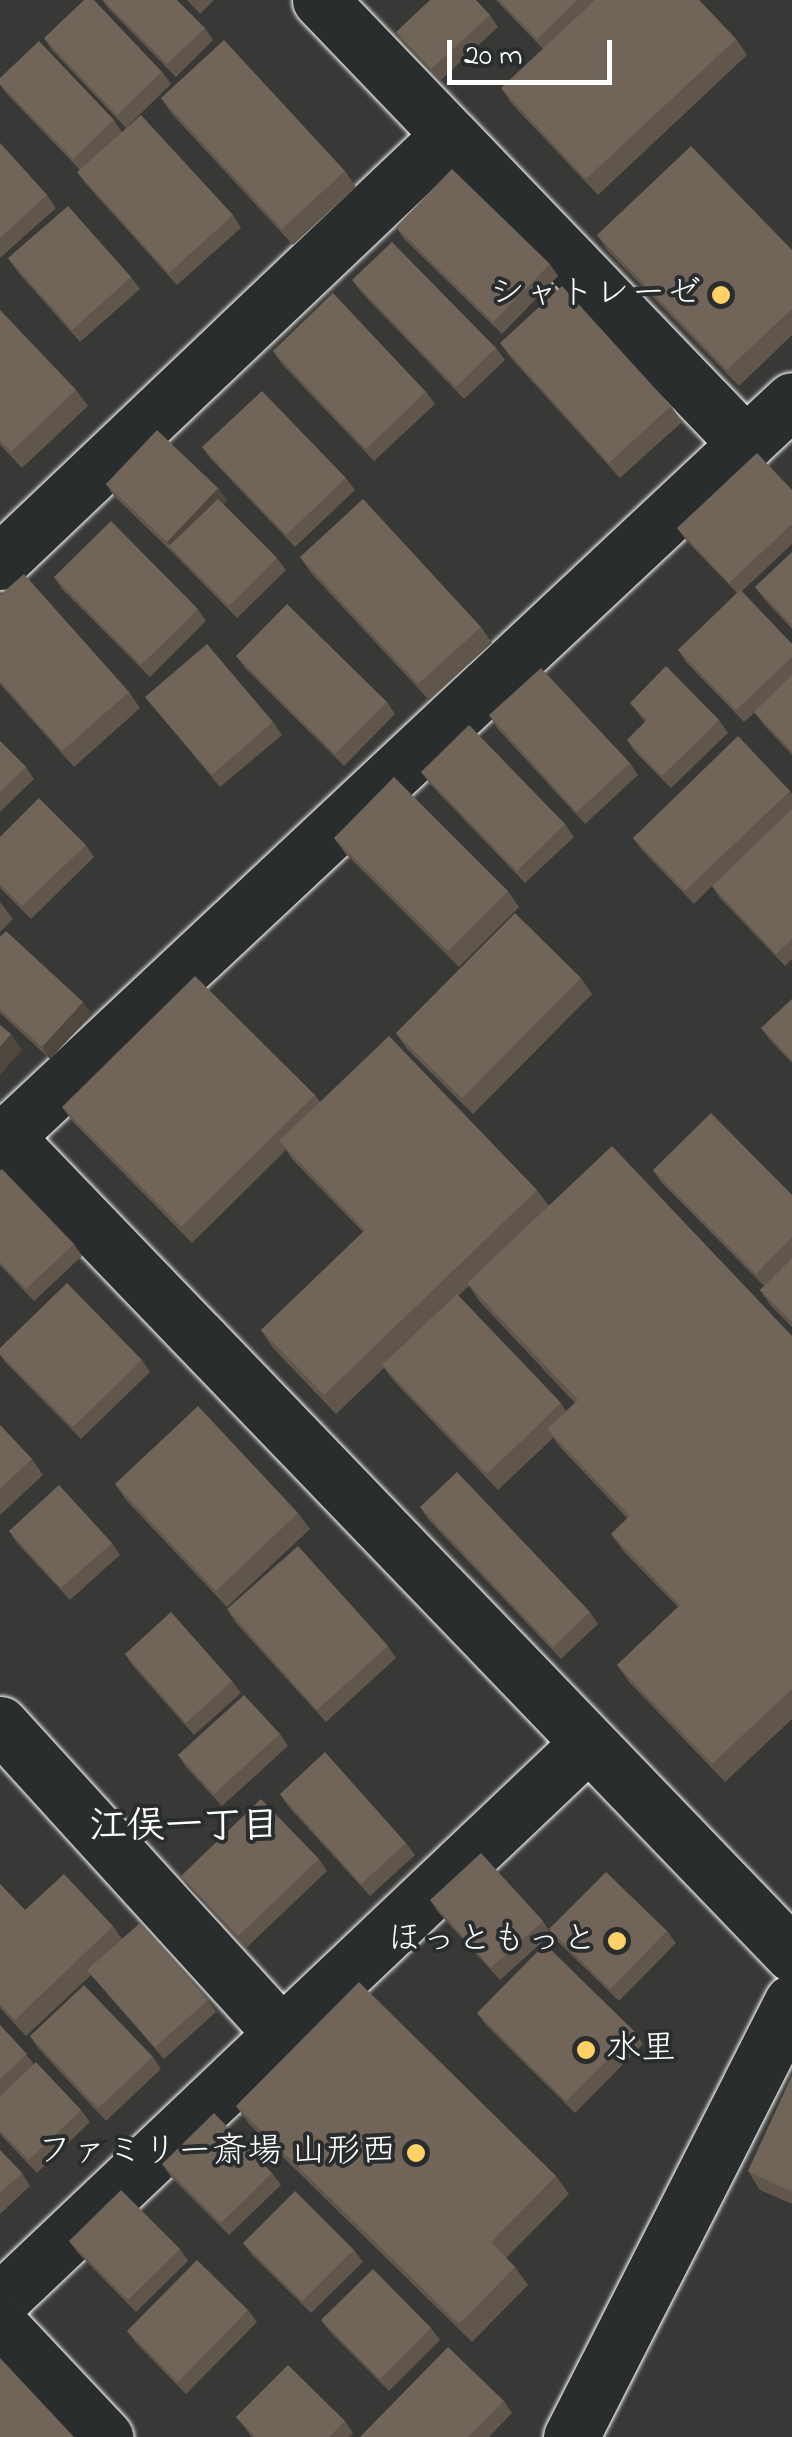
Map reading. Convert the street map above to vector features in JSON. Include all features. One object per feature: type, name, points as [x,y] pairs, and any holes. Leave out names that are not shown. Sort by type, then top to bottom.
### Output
[{"type":"street","points":[[320,0],[746,444]]},
{"type":"street","points":[[0,562],[448,136]]},
{"type":"street","points":[[792,400],[3,1140],[585,1746],[792,1954]]},
{"type":"street","points":[[0,1724],[281,2032]]},
{"type":"street","points":[[0,2301],[585,1746]]},
{"type":"street","points":[[571,2437],[792,2002]]},
{"type":"street","points":[[0,2325],[105,2437]]},
{"type":"building","points":[[84,0],[94,0],[162,72],[117,115],[44,38]]},
{"type":"building","points":[[103,0],[177,0],[205,28],[167,64]]},
{"type":"building","points":[[430,0],[476,0],[490,15],[431,69],[396,32]]},
{"type":"building","points":[[499,0],[578,0],[537,39]]},
{"type":"building","points":[[595,0],[699,0],[736,39],[586,179],[501,88]]},
{"type":"building","points":[[224,40],[345,171],[282,229],[161,98]]},
{"type":"building","points":[[39,41],[114,120],[73,159],[0,84],[0,78]]},
{"type":"building","points":[[141,115],[233,215],[169,273],[77,172]]},
{"type":"building","points":[[0,143],[47,195],[0,238]]},
{"type":"building","name":"シャトレーゼ","points":[[691,146],[792,250],[792,309],[727,370],[597,235]]},
{"type":"building","points":[[452,169],[550,264],[493,322],[396,227]]},
{"type":"building","points":[[68,206],[131,277],[72,330],[8,258]]},
{"type":"building","points":[[392,242],[496,348],[456,387],[352,280]]},
{"type":"building","points":[[562,286],[671,406],[609,463],[500,343]]},
{"type":"building","points":[[333,293],[426,392],[366,449],[273,351]]},
{"type":"building","points":[[0,310],[76,390],[11,452],[0,441]]},
{"type":"building","points":[[262,391],[346,478],[286,535],[202,447]]},
{"type":"building","points":[[157,430],[218,488],[167,542],[106,484]]},
{"type":"building","points":[[757,453],[792,490],[792,524],[729,583],[677,528]]},
{"type":"building","points":[[218,499],[277,558],[229,606],[169,546]]},
{"type":"building","points":[[363,499],[481,627],[418,684],[300,557]]},
{"type":"building","points":[[111,521],[198,609],[141,665],[54,577]]},
{"type":"building","points":[[792,552],[792,625],[755,587]]},
{"type":"building","points":[[24,574],[129,692],[62,751],[0,681],[0,595]]},
{"type":"building","points":[[740,590],[792,644],[792,657],[736,710],[678,650]]},
{"type":"building","points":[[287,604],[387,702],[335,754],[236,656]]},
{"type":"building","points":[[207,644],[273,722],[212,775],[145,697]]},
{"type":"building","points":[[666,666],[719,720],[662,776],[627,740],[647,720],[630,703]]},
{"type":"building","points":[[541,668],[630,763],[577,812],[489,715]]},
{"type":"building","points":[[792,675],[792,751],[754,712]]},
{"type":"building","points":[[469,725],[565,824],[517,871],[421,772]]},
{"type":"building","points":[[738,736],[790,791],[685,891],[633,838]]},
{"type":"building","points":[[0,741],[26,767],[0,792]]},
{"type":"building","points":[[394,777],[508,891],[448,951],[334,838]]},
{"type":"building","points":[[39,798],[86,845],[22,906],[0,884],[0,837]]},
{"type":"building","points":[[792,809],[792,939],[776,954],[712,886]]},
{"type":"building","points":[[515,913],[581,978],[462,1098],[396,1033]]},
{"type":"building","points":[[6,931],[83,1002],[42,1047],[0,1009],[0,937]]},
{"type":"building","points":[[195,976],[315,1095],[181,1227],[62,1107]]},
{"type":"building","points":[[792,999],[792,1060],[761,1028]]},
{"type":"building","points":[[0,1025],[11,1034],[0,1047]]},
{"type":"building","points":[[389,1036],[537,1190],[324,1395],[261,1330],[365,1230],[279,1141]]},
{"type":"building","points":[[711,1113],[792,1195],[792,1237],[756,1274],[653,1170]]},
{"type":"building","points":[[612,1146],[792,1336],[792,1689],[712,1764],[617,1665],[680,1605],[611,1534],[630,1516],[547,1429],[578,1400],[467,1283]]},
{"type":"building","points":[[2,1169],[74,1244],[26,1289],[0,1262]]},
{"type":"building","points":[[792,1258],[792,1322],[760,1290]]},
{"type":"building","points":[[67,1283],[142,1360],[73,1427],[0,1354],[0,1348]]},
{"type":"building","points":[[457,1294],[561,1403],[487,1474],[382,1365]]},
{"type":"building","points":[[198,1406],[298,1513],[216,1591],[115,1484]]},
{"type":"building","points":[[0,1425],[32,1459],[0,1489]]},
{"type":"building","points":[[457,1472],[590,1612],[553,1647],[420,1507]]},
{"type":"building","points":[[59,1485],[112,1543],[61,1588],[9,1531]]},
{"type":"building","points":[[298,1546],[388,1646],[317,1710],[227,1609]]},
{"type":"building","points":[[171,1612],[232,1681],[186,1723],[125,1654]]},
{"type":"building","points":[[244,1695],[280,1734],[214,1794],[178,1755]]},
{"type":"building","points":[[325,1752],[406,1843],[361,1884],[280,1794]]},
{"type":"building","points":[[261,1799],[319,1859],[238,1936],[181,1876]]},
{"type":"building","points":[[481,1853],[543,1921],[491,1968],[430,1900]]},
{"type":"building","points":[[606,1872],[667,1931],[610,1989],[549,1929]]},
{"type":"building","points":[[64,1874],[113,1926],[15,2020],[0,2004],[0,1884],[25,1910]]},
{"type":"building","points":[[140,1923],[208,2000],[155,2047],[87,1970]]},
{"type":"building","points":[[545,1944],[635,2032],[566,2101],[477,2013]]},
{"type":"building","points":[[359,1982],[556,2176],[491,2242],[515,2267],[459,2324],[236,2106]]},
{"type":"building","points":[[84,1985],[153,2057],[98,2108],[30,2036]]},
{"type":"building","points":[[0,2025],[27,2054],[0,2079]]},
{"type":"building","points":[[36,2062],[81,2110],[29,2160],[0,2131],[0,2097]]},
{"type":"building","points":[[792,2076],[792,2192],[748,2171]]},
{"type":"building","points":[[214,2113],[272,2173],[221,2223],[162,2164]]},
{"type":"building","points":[[0,2150],[22,2173],[0,2193]]},
{"type":"building","points":[[121,2190],[180,2249],[128,2300],[69,2241]]},
{"type":"building","points":[[295,2191],[354,2250],[302,2301],[243,2243]]},
{"type":"building","points":[[197,2260],[248,2310],[178,2382],[127,2331]]},
{"type":"building","points":[[373,2269],[431,2328],[380,2379],[321,2320]]},
{"type":"building","points":[[448,2347],[504,2401],[468,2437],[360,2437]]},
{"type":"building","points":[[0,2358],[74,2437],[0,2437]]},
{"type":"building","points":[[288,2365],[345,2421],[329,2437],[256,2437],[236,2417]]},
{"type":"place","name":"シャトレーゼ","points":[[721,295]]},
{"type":"place","name":"ほっともっと","points":[[617,1941]]},
{"type":"place","name":"水里","points":[[586,2050]]},
{"type":"place","name":"ファミリー斎場 山形西","points":[[416,2153]]},
{"type":"district","name":"江俣一丁目","points":[[184,1829]]}]
